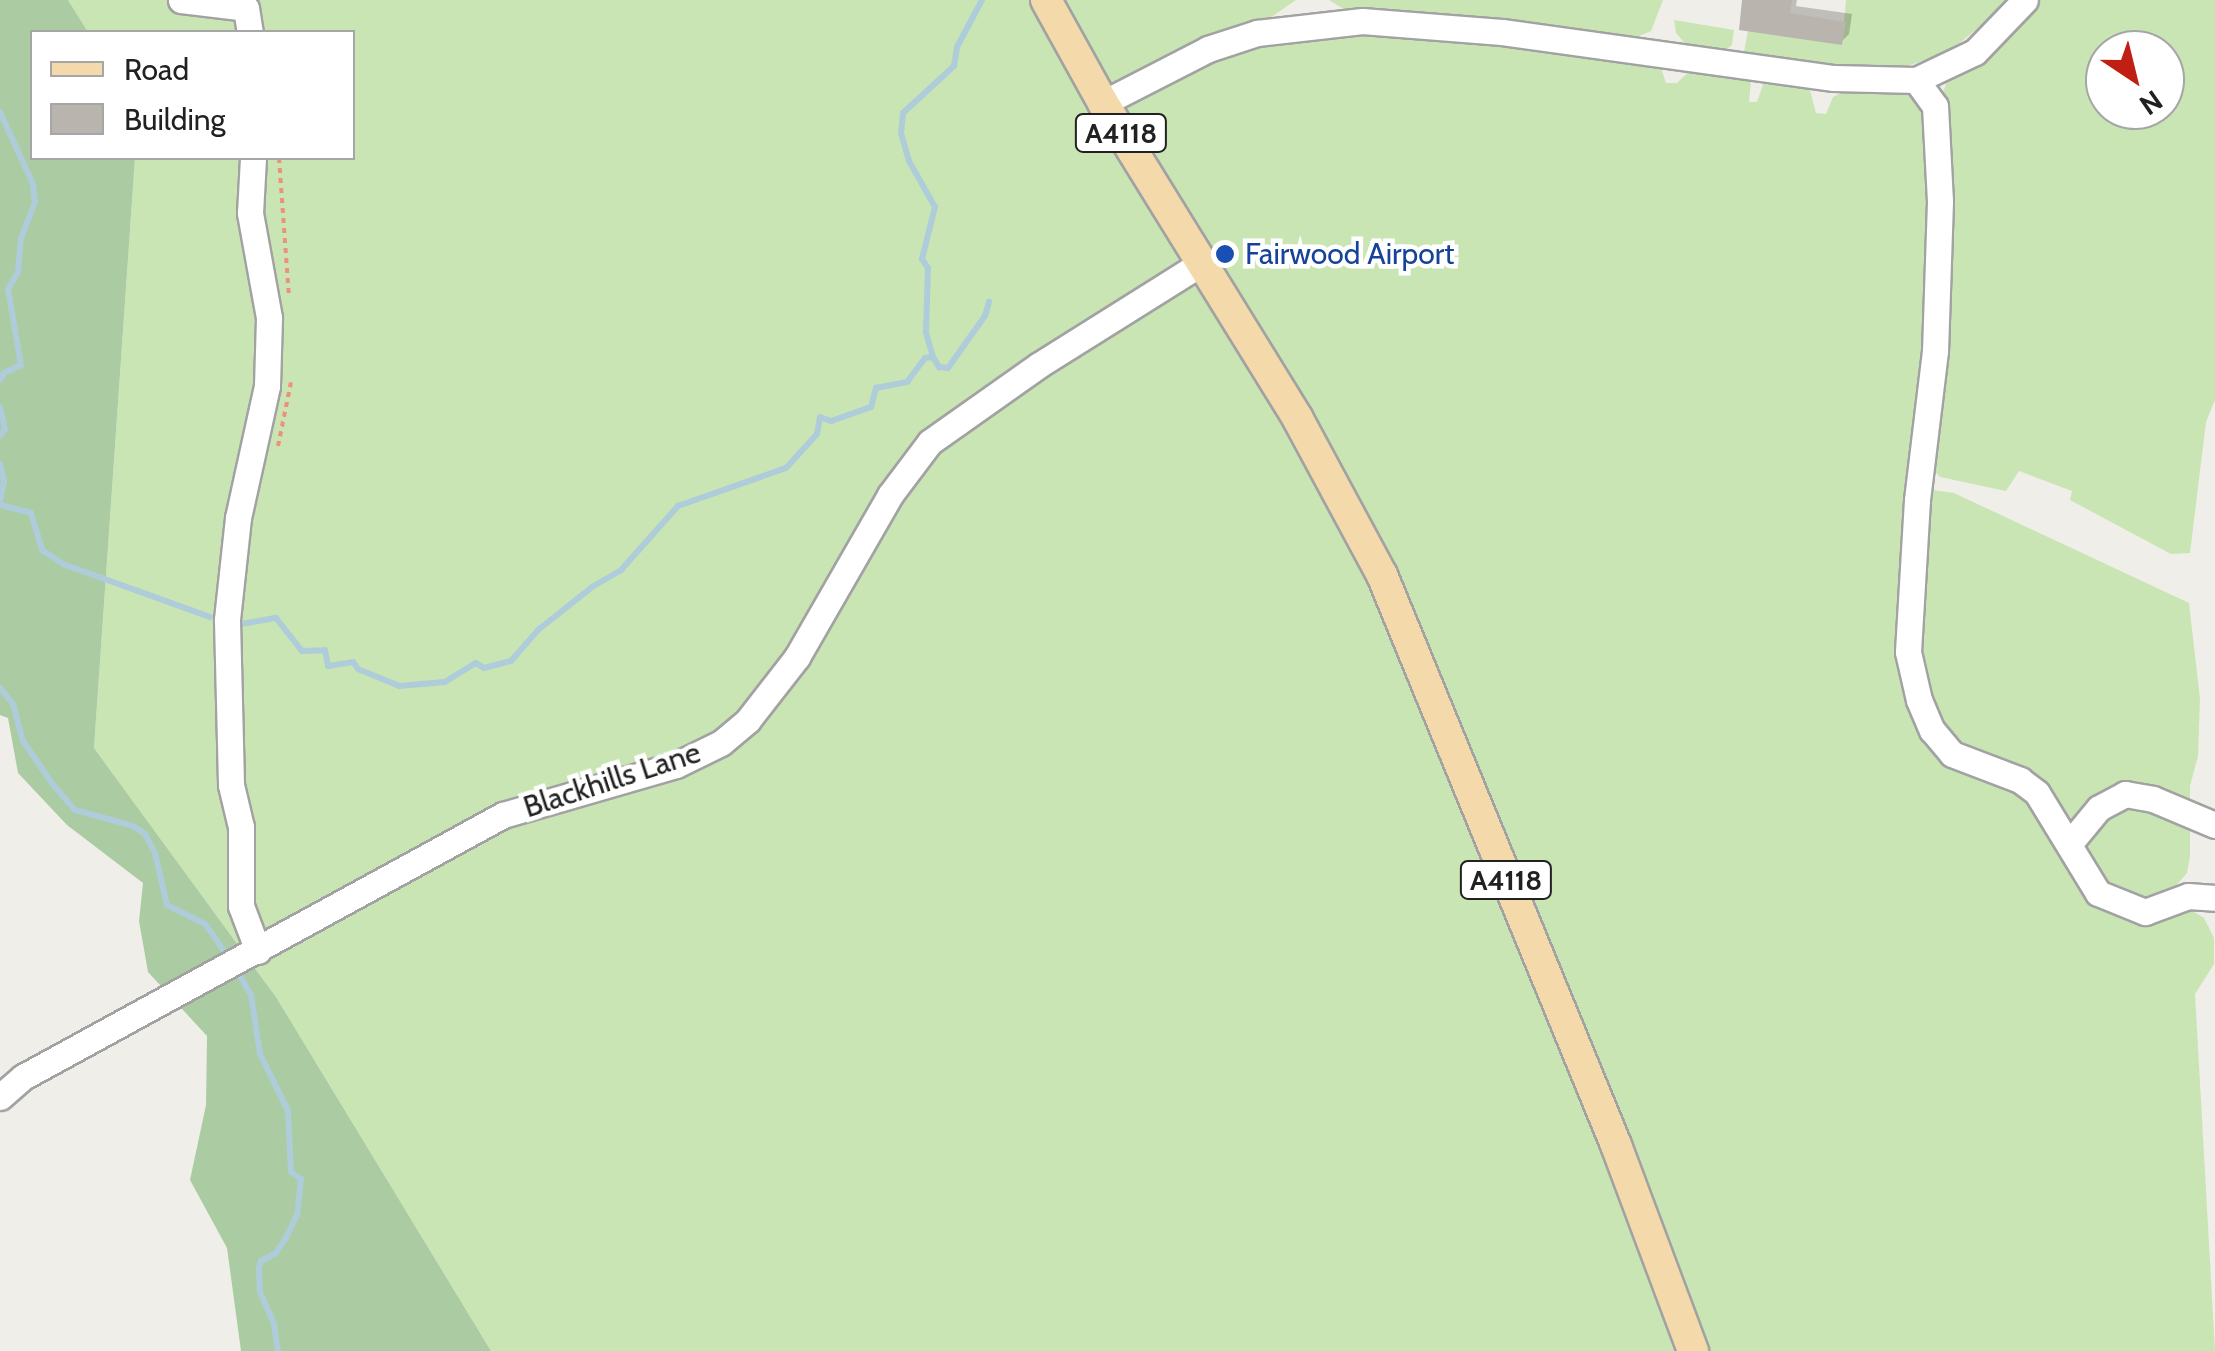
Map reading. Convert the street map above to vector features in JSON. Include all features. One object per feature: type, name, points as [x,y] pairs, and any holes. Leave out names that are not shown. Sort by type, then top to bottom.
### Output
[{"type":"main road","name":"A4118","points":[[1046,0],[1102,103],[1298,419],[1382,575],[1616,1145],[1693,1351]]},
{"type":"street","points":[[181,0],[246,8],[250,30]]},
{"type":"street","points":[[1102,103],[1208,49],[1258,33],[1362,20],[1502,32],[1834,78],[1916,80],[1975,52],[2024,0]]},
{"type":"street","points":[[1916,80],[1935,106],[1940,201],[1935,351],[1917,500],[1908,652],[1918,700],[1932,730],[1952,754],[2020,780],[2038,792],[2070,843],[2080,869],[2098,893],[2145,912],[2188,896],[2215,898]]},
{"type":"street","points":[[250,956],[241,906],[241,827],[231,785],[227,620],[238,518],[267,386],[269,318],[250,213],[253,160]]},
{"type":"street","name":"Blackhills Lane","points":[[0,1097],[23,1077],[503,815],[676,765],[721,742],[748,720],[796,657],[890,496],[930,442],[1026,374],[1203,262]]},
{"type":"street","points":[[2070,843],[2099,808],[2124,794],[2154,798],[2215,825]]},
{"type":"green space","points":[[0,0],[68,0],[87,30],[30,30],[30,160],[135,160],[94,748],[276,997],[491,1351],[241,1351],[227,1248],[190,1180],[206,1105],[207,1036],[148,972],[139,921],[143,883],[67,825],[18,773],[8,718],[0,715]]},
{"type":"green space","points":[[68,0],[1296,0],[1212,58],[1267,44],[1382,32],[1632,54],[1660,65],[1666,83],[1677,83],[1695,66],[1744,72],[1751,81],[1749,102],[1757,102],[1765,79],[1809,86],[1816,113],[1826,114],[1833,97],[1847,90],[1908,91],[1926,101],[1930,314],[1896,613],[1902,683],[1922,732],[2032,798],[2134,919],[2191,910],[2204,918],[2214,938],[2214,964],[2195,994],[2215,1351],[491,1351],[276,997],[94,748],[135,160],[355,160],[355,30],[87,30]]},
{"type":"green space","points":[[1329,0],[1663,0],[1651,31],[1632,39],[1350,13]]},
{"type":"green space","points":[[1846,0],[2012,0],[1950,51],[1899,69],[1880,72],[1744,52],[1752,9],[1842,45]]},
{"type":"green space","points":[[2036,0],[2215,0],[2215,400],[2206,422],[2190,553],[2171,554],[2070,500],[2072,491],[2019,471],[2006,491],[1940,477],[1927,463],[1940,99],[1950,75],[2014,31]]},
{"type":"green space","points":[[1674,20],[1734,30],[1732,45],[1723,52],[1688,47],[1676,33]]},
{"type":"green space","points":[[1932,490],[1954,493],[2189,603],[2200,699],[2198,756],[2190,786],[2187,873],[2166,897],[2144,902],[2103,882],[2041,787],[1989,767],[1936,728],[1914,652],[1924,497]]},
{"type":"building","points":[[1742,0],[1792,0],[1790,13],[1846,22],[1842,45],[1739,30]]},
{"type":"waterway","points":[[933,357],[926,332],[928,268],[922,259],[935,207],[909,161],[901,133],[903,113],[954,66],[957,47],[982,0]]},
{"type":"waterway","points":[[0,112],[33,184],[35,202],[21,238],[18,272],[8,289],[21,365],[4,373],[0,380]]},
{"type":"waterway","points":[[241,624],[276,618],[302,651],[325,650],[328,666],[353,662],[358,669],[399,686],[445,682],[476,663],[484,668],[511,661],[538,630],[592,587],[621,570],[678,506],[786,468],[817,434],[820,417],[831,421],[871,407],[876,388],[907,382],[925,358],[933,357],[939,367],[948,368],[985,316],[989,302]]},
{"type":"waterway","points":[[0,407],[5,429],[0,436]]},
{"type":"waterway","points":[[0,464],[4,481],[0,502]]},
{"type":"waterway","points":[[0,505],[31,513],[42,550],[63,564],[210,617]]},
{"type":"waterway","points":[[0,688],[13,704],[23,741],[54,786],[75,810],[133,826],[145,834],[155,853],[167,905],[205,924],[229,958]]},
{"type":"waterway","points":[[236,969],[251,995],[260,1054],[288,1111],[291,1172],[301,1179],[297,1215],[276,1253],[261,1261],[259,1268],[260,1292],[274,1324],[278,1351]]},
{"type":"place","name":"Fairwood Airport","points":[[1225,254]]}]
